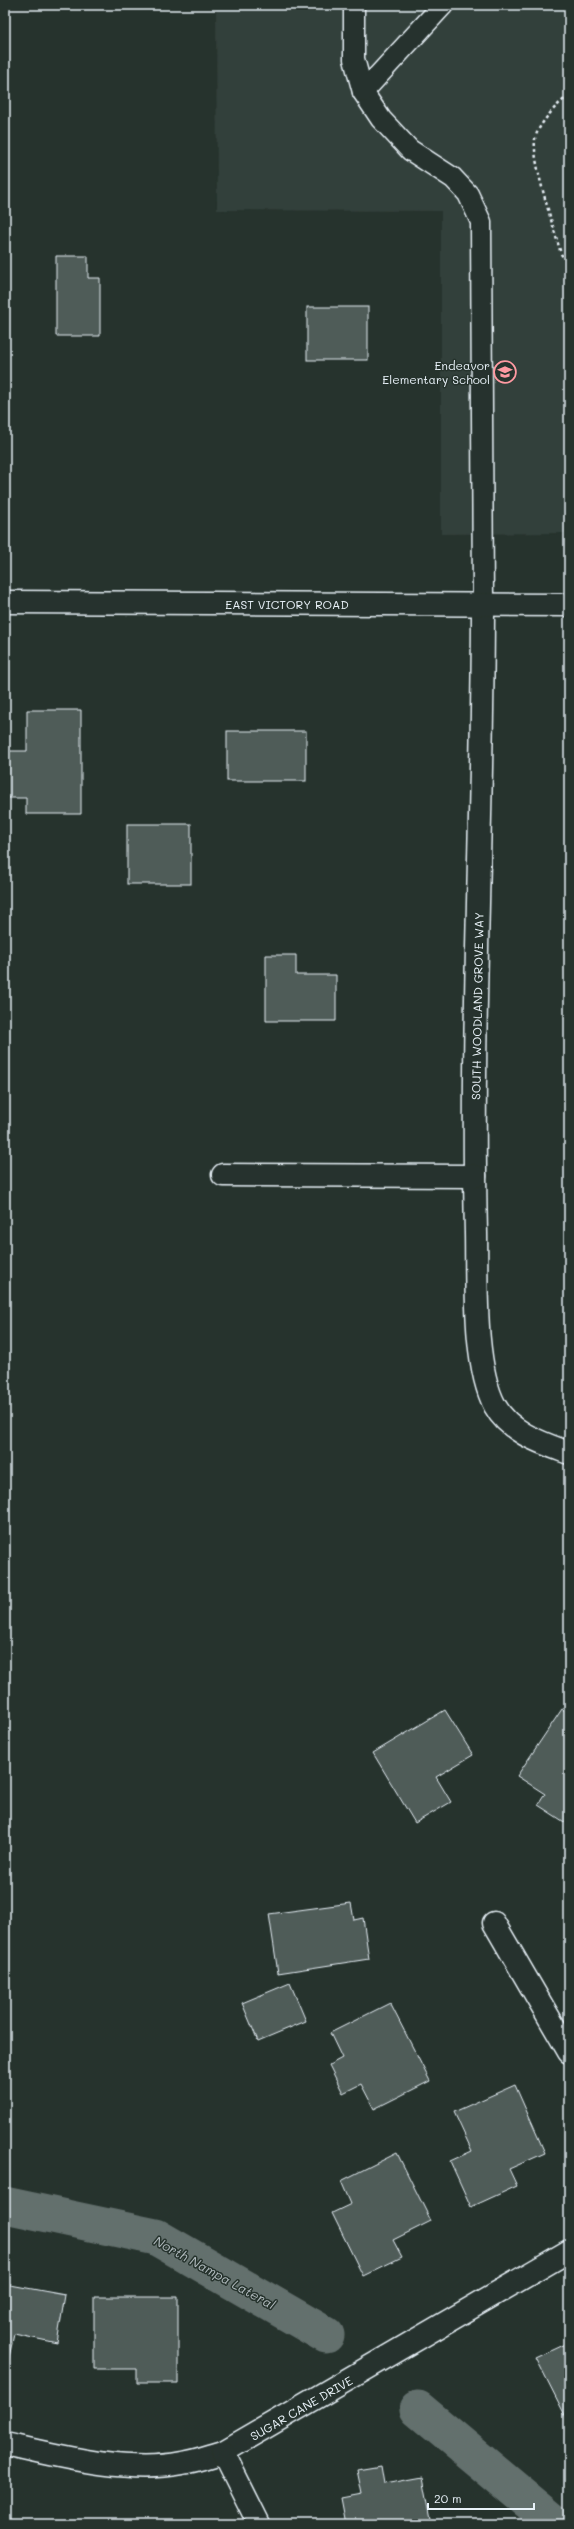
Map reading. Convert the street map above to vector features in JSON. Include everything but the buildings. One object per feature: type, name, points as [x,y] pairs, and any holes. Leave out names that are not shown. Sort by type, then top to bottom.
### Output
[{"type":"street","name":"EAST VICTORY ROAD","points":[[5,602],[569,605]]},
{"type":"street","name":"SOUTH WOODLAND GROVE WAY","points":[[483,604],[474,1176],[478,1322],[482,1365],[495,1406],[519,1432],[569,1453]]},
{"type":"street","points":[[223,1175],[474,1176]]},
{"type":"street","points":[[494,1923],[569,2052]]},
{"type":"street","name":"SUGAR CANE DRIVE","points":[[5,2444],[71,2458],[128,2466],[181,2464],[223,2452],[569,2251]]},
{"type":"street","points":[[223,2452],[259,2524]]},
{"type":"lane","points":[[354,5],[354,59],[362,92],[381,119],[410,150],[453,178],[468,194],[480,222],[483,604]]},
{"type":"lane","points":[[362,92],[443,5]]},
{"type":"path","points":[[569,96],[546,118],[535,138],[536,157],[561,254],[569,265]]},
{"type":"shaded area","name":"Endeavor Elementary School","points":[[216,5],[569,5],[569,533],[441,534],[441,211],[217,210]]},
{"type":"waterway","name":"North Nampa Lateral","points":[[5,2205],[156,2237],[326,2335]]},
{"type":"waterway","name":"North Nampa Lateral","points":[[418,2409],[556,2524]]},
{"type":"place","name":"Endeavor Elementary School","points":[[505,372]]}]
